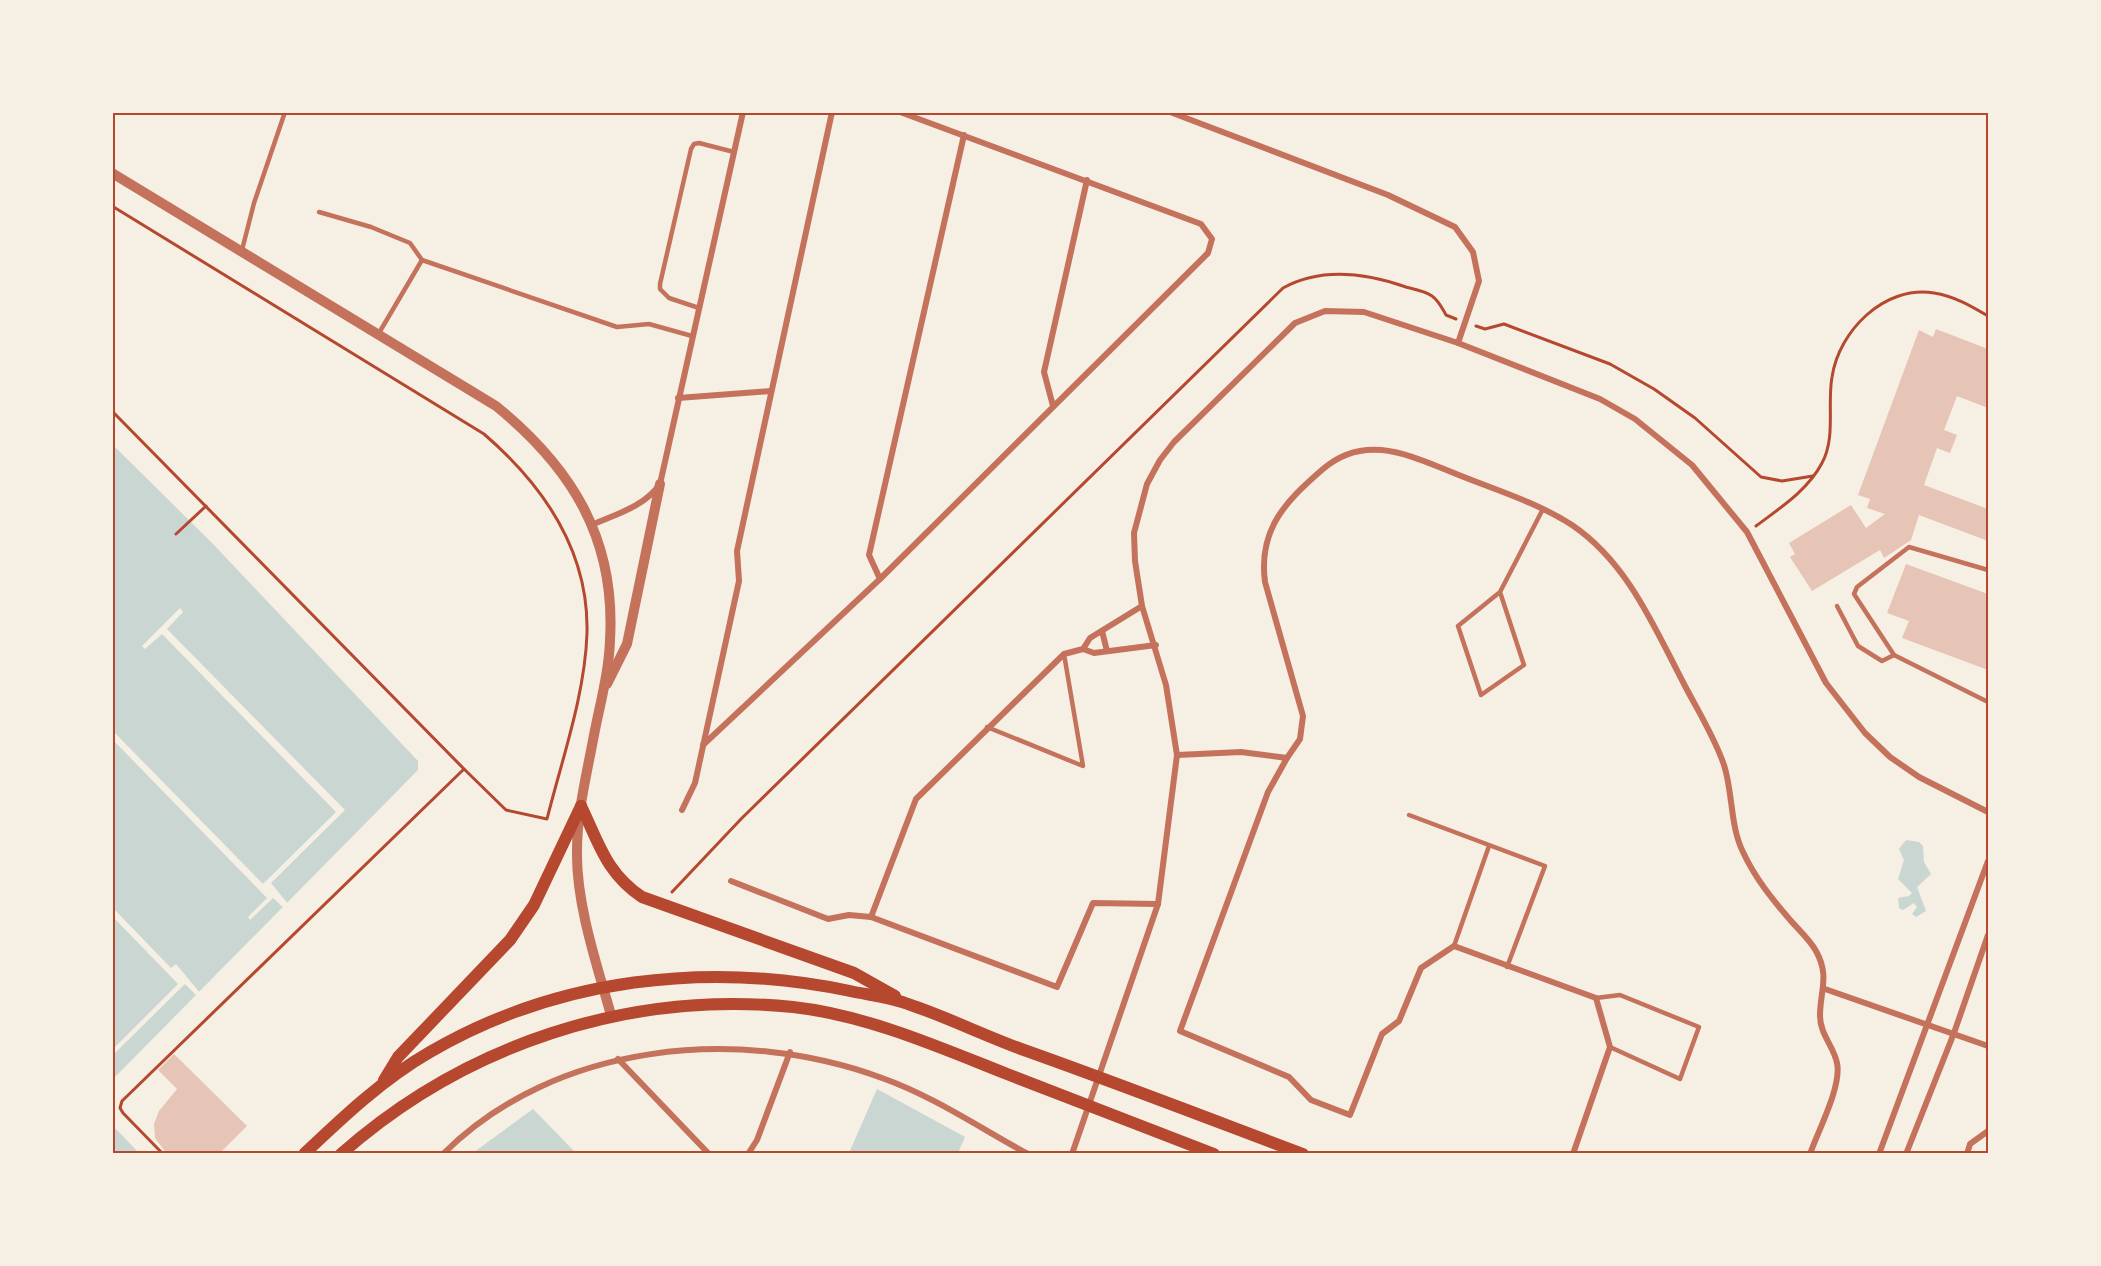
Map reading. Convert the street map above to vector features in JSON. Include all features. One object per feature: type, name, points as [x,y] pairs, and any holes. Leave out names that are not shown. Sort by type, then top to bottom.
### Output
[{"type":"main road","points":[[581,806],[606,862],[626,887],[660,905],[854,973],[906,1003],[1020,1049],[1304,1154]]},
{"type":"main road","points":[[381,1085],[398,1057],[510,940],[534,905],[581,806]]},
{"type":"main road","points":[[303,1154],[381,1085],[430,1052],[490,1022],[539,1003],[603,986],[645,979],[746,977],[835,988],[906,1003]]},
{"type":"main road","points":[[341,1154],[392,1113],[441,1082],[489,1057],[544,1034],[611,1016],[677,1006],[794,1007],[868,1024],[951,1052],[1214,1154]]},
{"type":"street","points":[[602,693],[627,644],[678,398],[743,112]]},
{"type":"street","points":[[682,810],[695,783],[739,581],[737,551],[832,112]]},
{"type":"street","points":[[703,745],[880,579],[1208,253],[1212,239],[1201,224],[900,112]]},
{"type":"street","points":[[1170,112],[1388,195],[1455,227],[1473,252],[1479,281],[1458,343]]},
{"type":"street","points":[[880,579],[869,555],[964,135]]},
{"type":"street","points":[[112,173],[496,406],[525,430],[553,460],[592,525],[603,557],[610,599],[610,642],[581,806],[576,850],[578,879],[611,1016]]},
{"type":"street","points":[[1053,406],[1044,372],[1087,180]]},
{"type":"street","points":[[1072,1154],[1158,904],[1177,755],[1166,685],[1156,645],[1142,606],[1135,561],[1134,533],[1139,507],[1160,460],[1174,442],[1294,323],[1325,311],[1364,312],[1458,343],[1600,399],[1635,419],[1692,465],[1748,532],[1826,682],[1864,733],[1890,757],[1919,777],[1989,812]]},
{"type":"street","points":[[678,398],[771,391]]},
{"type":"street","points":[[1573,1154],[1610,1047],[1596,998],[1454,946],[1421,968],[1399,1020],[1382,1034],[1350,1114],[1311,1100],[1289,1077],[1180,1031],[1268,792],[1300,739],[1303,716],[1265,582],[1262,564],[1265,544],[1279,513],[1322,470],[1346,454],[1365,449],[1384,448],[1399,452],[1543,509],[1572,525],[1596,544],[1618,567],[1636,593],[1709,729],[1724,766],[1740,846],[1752,872],[1814,948],[1822,964],[1825,990],[1820,1019],[1836,1059],[1838,1076],[1810,1154]]},
{"type":"street","points":[[592,525],[640,504],[653,494],[660,484]]},
{"type":"street","points":[[1083,649],[1090,638],[1142,606]]},
{"type":"street","points":[[1102,631],[1107,651]]},
{"type":"street","points":[[871,917],[916,799],[987,727],[1064,654],[1083,649],[1094,652],[1156,645]]},
{"type":"street","points":[[1177,755],[1241,752],[1287,758]]},
{"type":"street","points":[[1879,1154],[1989,861]]},
{"type":"street","points":[[731,881],[828,919],[849,915],[871,917],[1057,987],[1093,903],[1158,904]]},
{"type":"street","points":[[1906,1154],[1954,1034],[1989,935]]},
{"type":"street","points":[[1825,990],[1989,1046]]},
{"type":"street","points":[[443,1154],[503,1107],[554,1081],[618,1059],[663,1052],[726,1048],[790,1052],[843,1064],[883,1078],[915,1092],[1028,1154]]},
{"type":"street","points":[[748,1154],[757,1140],[790,1052]]},
{"type":"street","points":[[618,1059],[709,1154]]},
{"type":"street","points":[[1967,1154],[1970,1144],[1989,1131]]},
{"type":"lane","points":[[242,251],[254,203],[285,112]]},
{"type":"lane","points":[[699,308],[669,298],[660,289],[670,239],[694,144],[734,152]]},
{"type":"lane","points":[[319,212],[370,227],[411,243],[422,260],[617,327],[649,324],[692,336]]},
{"type":"lane","points":[[379,333],[422,260]]},
{"type":"lane","points":[[1500,592],[1524,665],[1481,695],[1458,626],[1500,592],[1543,509]]},
{"type":"lane","points":[[1989,570],[1909,547],[1857,587],[1854,594],[1894,655],[1989,702]]},
{"type":"lane","points":[[1837,606],[1858,646],[1882,662],[1894,655]]},
{"type":"lane","points":[[987,727],[1083,766],[1064,654]]},
{"type":"lane","points":[[1410,815],[1545,866],[1507,967]]},
{"type":"lane","points":[[1454,946],[1489,846]]},
{"type":"lane","points":[[1596,998],[1620,995],[1699,1027],[1680,1079],[1610,1047]]},
{"type":"path","points":[[112,206],[484,434],[516,462],[540,490],[559,523],[583,584],[587,632],[583,672],[547,819],[506,810],[112,411]]},
{"type":"path","points":[[660,905],[741,819],[1283,288],[1297,280],[1318,276],[1374,276],[1431,295],[1439,302],[1446,315],[1485,329],[1504,324],[1610,364],[1654,389],[1695,418],[1761,477],[1782,481],[1813,476]]},
{"type":"path","points":[[1748,532],[1791,500],[1823,462],[1830,439],[1831,379],[1837,355],[1859,321],[1876,308],[1906,295],[1933,292],[1961,301],[1989,316]]},
{"type":"path","points":[[176,534],[206,506]]},
{"type":"path","points":[[163,1154],[123,1113],[120,1108],[122,1101],[464,769]]},
{"type":"shaded area","points":[[112,444],[214,545],[418,761],[418,770],[113,1079]]},
{"type":"shaded area","points":[[1906,840],[1919,842],[1923,846],[1924,862],[1931,874],[1917,887],[1926,911],[1916,917],[1912,914],[1917,907],[1914,903],[1903,910],[1899,908],[1898,898],[1909,896],[1912,893],[1898,879],[1904,860],[1899,849]]},
{"type":"shaded area","points":[[877,1089],[965,1137],[958,1153],[849,1153]]},
{"type":"shaded area","points":[[533,1109],[576,1153],[473,1153]]},
{"type":"shaded area","points":[[113,1126],[139,1153],[113,1153]]},
{"type":"pier","points":[[180,608],[183,612],[167,629],[345,810],[271,883],[289,905],[285,909],[273,898],[250,920],[248,917],[267,898],[113,740],[113,731],[263,884],[336,812],[162,634],[145,649],[142,646]]},
{"type":"pier","points":[[113,908],[171,968],[176,964],[201,994],[198,997],[185,984],[113,1055],[113,1049],[178,984],[113,917]]},
{"type":"building","points":[[1936,329],[1988,349],[1988,408],[1957,396],[1944,430],[1957,435],[1950,453],[1937,448],[1924,485],[1988,509],[1988,541],[1919,515],[1911,540],[1884,558],[1880,550],[1812,591],[1790,557],[1795,554],[1789,543],[1851,505],[1866,528],[1885,514],[1867,508],[1870,499],[1858,495],[1919,330],[1933,337]]},
{"type":"building","points":[[1906,564],[1988,594],[1988,670],[1902,638],[1909,621],[1887,613]]},
{"type":"building","points":[[174,1054],[247,1126],[219,1154],[167,1154],[155,1138],[154,1124],[159,1111],[177,1089],[158,1070]]}]
